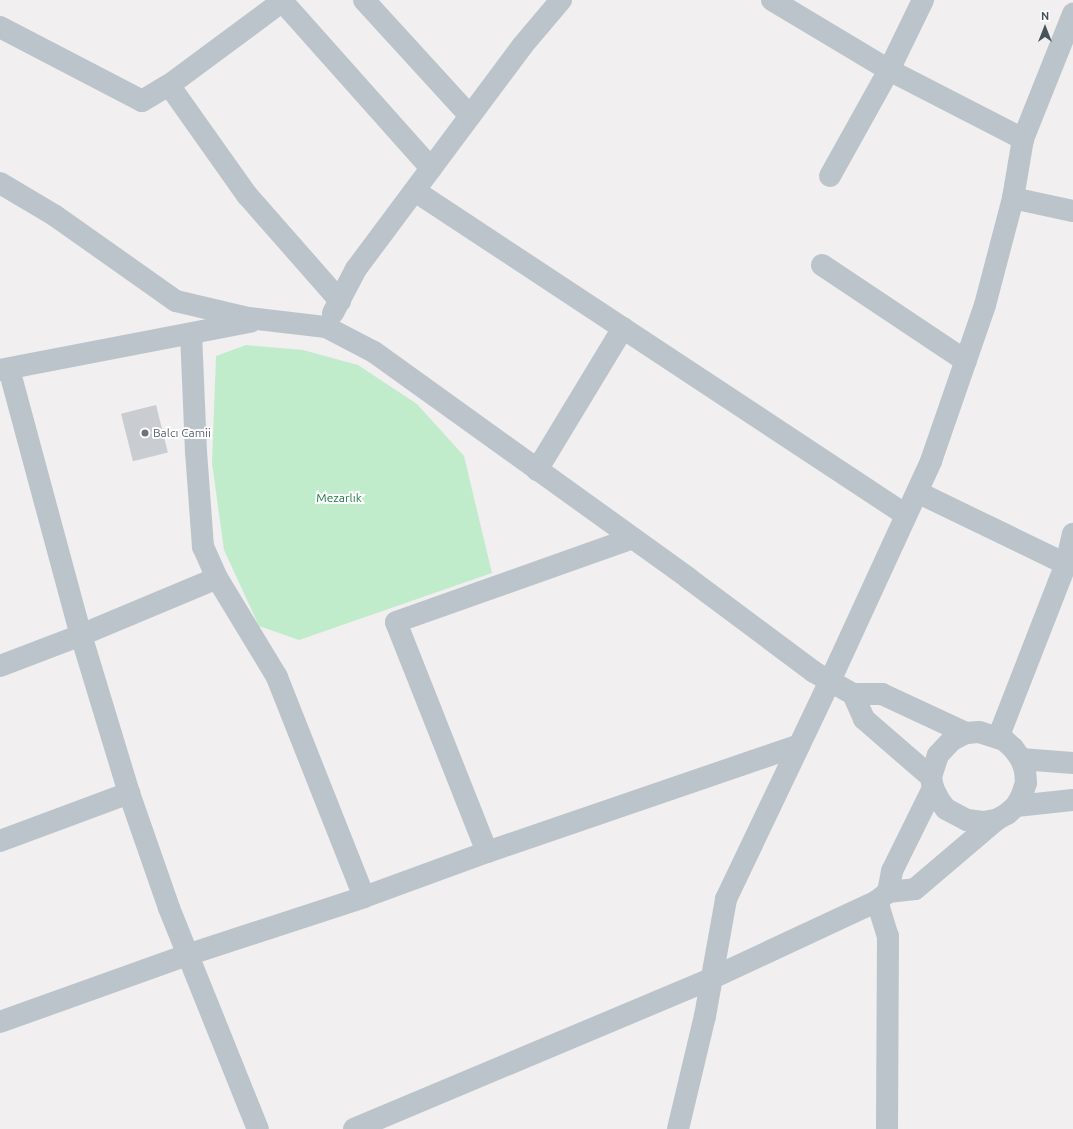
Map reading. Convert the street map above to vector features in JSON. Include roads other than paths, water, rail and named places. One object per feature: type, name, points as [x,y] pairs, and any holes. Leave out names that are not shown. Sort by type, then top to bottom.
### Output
[{"type":"street","points":[[366,0],[470,116]]},
{"type":"street","points":[[326,326],[356,269],[522,45],[561,0]]},
{"type":"street","points":[[772,0],[889,70],[1023,139]]},
{"type":"street","points":[[830,176],[889,70],[923,0]]},
{"type":"street","points":[[0,27],[142,101],[169,85],[283,1],[431,168]]},
{"type":"street","points":[[678,1129],[705,1016],[710,979],[726,899],[830,681],[931,462],[985,306],[1013,198],[1023,139],[1072,20]]},
{"type":"street","points":[[169,85],[248,194],[340,301]]},
{"type":"street","points":[[0,183],[54,215],[176,301],[248,318],[326,326],[374,352],[633,538],[814,672],[853,694],[882,694],[966,733]]},
{"type":"street","points":[[415,191],[906,515]]},
{"type":"street","points":[[1013,198],[1073,211]]},
{"type":"street","points":[[822,264],[966,361]]},
{"type":"street","points":[[258,1129],[187,955],[129,793],[80,635],[5,369],[262,320]]},
{"type":"street","points":[[537,470],[623,328]]},
{"type":"street","points":[[191,334],[196,452],[203,547],[217,578],[277,677],[364,897]]},
{"type":"street","points":[[917,492],[1069,564]]},
{"type":"street","points":[[998,738],[1069,564],[1073,534]]},
{"type":"street","points":[[487,852],[396,622],[633,538]]},
{"type":"street","points":[[0,666],[80,635],[217,578]]},
{"type":"street","points":[[853,694],[864,719],[932,782],[939,800],[955,815],[967,820],[983,822],[996,820]]},
{"type":"street","points":[[354,1129],[710,979],[883,896],[915,889],[996,820],[1007,814],[1016,806],[1022,795],[1026,783],[1025,770],[1021,759],[1013,748],[998,738],[979,732],[966,733],[952,740],[943,749],[934,762],[932,782],[892,871],[883,896],[888,936],[887,1129]]},
{"type":"street","points":[[0,1022],[187,955],[364,897],[487,852],[799,745]]},
{"type":"street","points":[[1021,759],[1073,763]]},
{"type":"street","points":[[0,841],[129,793]]},
{"type":"street","points":[[1016,806],[1073,800]]},
{"type":"place","name":"Balcı Camii","points":[[145,433]]},
{"type":"park label","name":"Mezarlık","points":[[339,498]]}]
